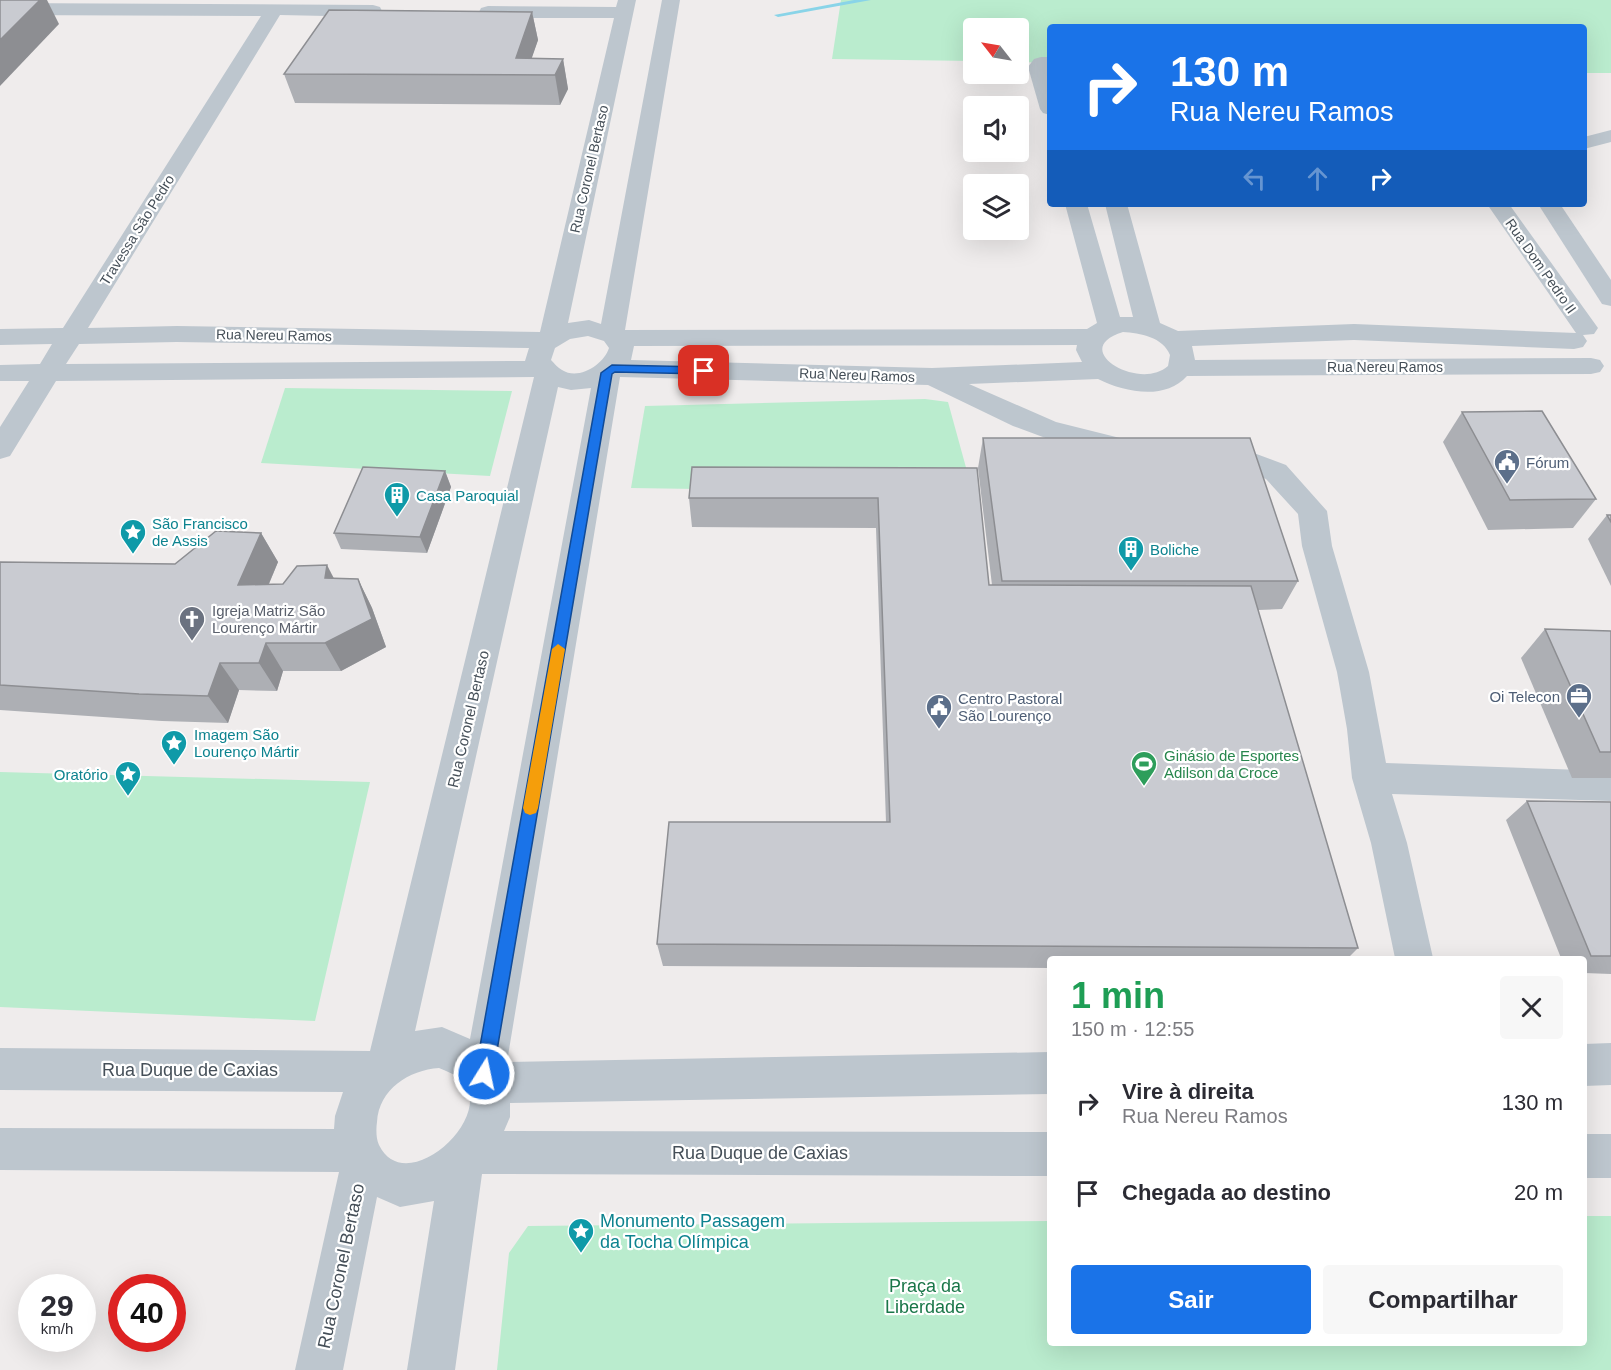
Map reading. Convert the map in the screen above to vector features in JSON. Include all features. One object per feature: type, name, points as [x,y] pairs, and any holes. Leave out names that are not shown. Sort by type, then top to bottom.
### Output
[{"type":"street","points":[[270,8],[297,5],[301,0]]},
{"type":"street","name":"Rua Coronel Bertaso","points":[[550,338],[620,148],[671,0]]},
{"type":"street","points":[[471,12],[626,7]]},
{"type":"street","name":"Rua Coronel Bertaso","points":[[613,336],[626,7]]},
{"type":"street","points":[[0,9],[270,8],[388,11]]},
{"type":"street","name":"Travessa São Pedro","points":[[0,449],[49,373],[270,8]]},
{"type":"street","points":[[1047,63],[1041,63],[1038,67],[1047,98]]},
{"type":"street","points":[[1587,142],[1611,136]]},
{"type":"street","points":[[1077,207],[1101,332]]},
{"type":"street","points":[[1117,207],[1148,327]]},
{"type":"street","name":"Rua Dom Pedro II","points":[[1500,207],[1580,334],[1576,349],[1601,371]]},
{"type":"street","points":[[1551,207],[1611,299]]},
{"type":"street","points":[[545,371],[538,361],[539,352],[550,338],[563,332],[582,328],[601,330],[613,336],[1101,332],[1135,324],[1148,327],[1172,339],[1180,348],[1183,358],[1180,368],[1173,376],[1151,383],[1124,381],[1101,370],[1089,353],[1089,345],[1101,332]]},
{"type":"street","points":[[1172,339],[1354,332],[1580,334],[1611,324]]},
{"type":"street","name":"Rua Nereu Ramos","points":[[0,337],[177,334],[550,338]]},
{"type":"street","points":[[0,373],[545,371],[572,381],[584,380],[609,370],[621,357],[622,349],[613,336]]},
{"type":"street","name":"Rua Nereu Ramos","points":[[1180,368],[1601,371]]},
{"type":"street","points":[[486,1078],[474,1060],[442,1047],[414,1051],[383,1068],[366,1089],[357,1110],[354,1132],[361,1156],[375,1173],[389,1182],[407,1185],[427,1182],[446,1174],[467,1157],[482,1136],[488,1118],[490,1100],[486,1078],[609,370]]},
{"type":"street","name":"Rua Nereu Ramos","points":[[609,370],[932,377],[1101,370]]},
{"type":"street","name":"Rua Coronel Bertaso","points":[[383,1068],[545,371]]},
{"type":"street","points":[[932,377],[1045,430],[1099,445],[1146,452]]},
{"type":"street","points":[[1192,455],[1243,459],[1276,472],[1312,511],[1317,546],[1353,672],[1364,729],[1370,778],[1389,843],[1414,956]]},
{"type":"street","points":[[1370,778],[1611,786]]},
{"type":"street","points":[[1587,1065],[1611,1064]]},
{"type":"street","name":"Rua Duque de Caxias","points":[[0,1069],[383,1068]]},
{"type":"street","points":[[486,1078],[1047,1073]]},
{"type":"street","points":[[0,1149],[361,1156]]},
{"type":"street","name":"Rua Duque de Caxias","points":[[467,1157],[1047,1154]]},
{"type":"street","name":"Rua Coronel Bertaso","points":[[319,1370],[361,1156]]},
{"type":"street","points":[[1587,1156],[1611,1156]]},
{"type":"street","points":[[431,1370],[467,1157]]},
{"type":"green space","points":[[841,0],[1611,0],[1611,73],[1587,73],[1587,24],[1047,24],[1047,63],[1029,62],[1029,18],[963,18],[963,61],[832,59]]},
{"type":"green space","points":[[285,388],[512,391],[490,476],[261,463]]},
{"type":"green space","points":[[925,399],[948,402],[973,493],[631,488],[645,406]]},
{"type":"green space","points":[[0,772],[370,782],[315,1021],[0,1007]]},
{"type":"green space","name":"Praça da Liberdade","points":[[1587,1216],[1611,1216],[1611,1370],[497,1370],[509,1253],[528,1226],[1047,1221],[1047,1346],[1587,1346]]},
{"type":"building","points":[[0,0],[40,0],[0,40]]},
{"type":"building","points":[[329,10],[532,12],[516,58],[563,59],[555,75],[284,74]]},
{"type":"building","points":[[1542,411],[1596,499],[1510,500],[1462,412]]},
{"type":"building","name":"Boliche","points":[[983,438],[1250,438],[1298,581],[1002,581]]},
{"type":"building","name":"Casa Paroquial","points":[[363,467],[445,471],[420,537],[334,533]]},
{"type":"building","points":[[692,467],[977,468],[989,585],[1251,586],[1358,948],[657,944],[669,822],[890,822],[878,498],[689,498]]},
{"type":"building","name":"Igreja Matriz São Lourenço Mártir","points":[[216,531],[261,533],[238,585],[283,584],[297,566],[327,565],[325,578],[358,579],[372,619],[325,643],[266,643],[259,663],[220,663],[208,696],[0,685],[0,562],[175,564]]},
{"type":"building","points":[[1545,629],[1611,631],[1611,752],[1600,752]]},
{"type":"building","points":[[1527,801],[1611,802],[1611,956],[1591,956]]},
{"type":"waterway","points":[[778,15],[867,0]]},
{"type":"slow traffic","points":[[530,808],[558,649]]},
{"type":"place","name":"Fórum","points":[[1507,485]]},
{"type":"place","name":"Casa Paroquial","points":[[397,518]]},
{"type":"place","name":"São Francisco de Assis","points":[[133,555]]},
{"type":"place","name":"Boliche","points":[[1131,572]]},
{"type":"place","name":"Igreja Matriz São Lourenço Mártir","points":[[192,642]]},
{"type":"place","name":"Oi Telecon","points":[[1579,719]]},
{"type":"place","name":"Centro Pastoral São Lourenço","points":[[939,730]]},
{"type":"place","name":"Imagem São Lourenço Mártir","points":[[174,766]]},
{"type":"place","name":"Ginásio de Esportes Adilson da Croce","points":[[1144,787]]},
{"type":"place","name":"Oratório","points":[[128,797]]},
{"type":"place","name":"Monumento Passagem da Tocha Olímpica","points":[[581,1254]]},
{"type":"route","points":[[484,1074],[607,373],[612,368],[704,371]]}]
